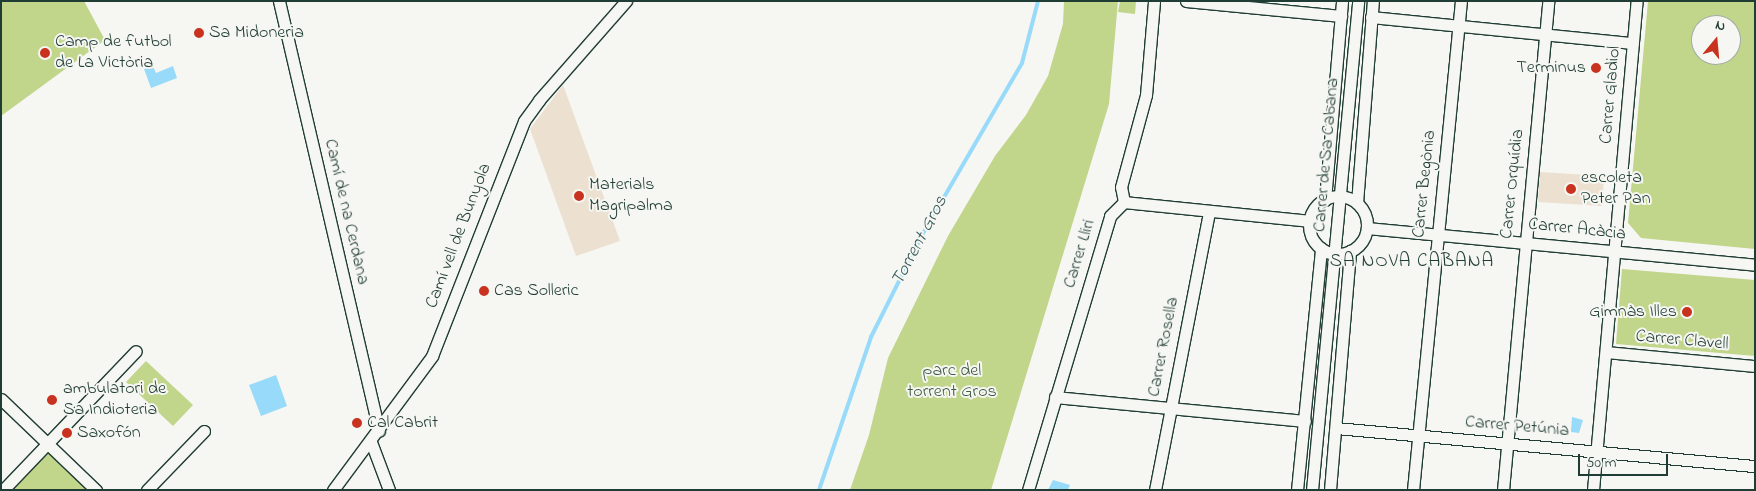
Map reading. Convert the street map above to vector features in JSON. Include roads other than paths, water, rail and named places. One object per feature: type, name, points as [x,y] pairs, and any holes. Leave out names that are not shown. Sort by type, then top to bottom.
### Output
[{"type":"street","name":"Camí de na Cerdana","points":[[279,1],[379,430]]},
{"type":"street","name":"Camí vell de Bunyola","points":[[333,490],[371,442],[432,356],[524,121],[539,100],[626,1]]},
{"type":"street","points":[[1154,1],[1146,95],[1121,188],[1124,202],[1310,221]]},
{"type":"street","points":[[1186,1],[1341,16]]},
{"type":"street","points":[[1325,200],[1342,1]]},
{"type":"street","name":"Carrer de Sa Cabana","points":[[1312,490],[1336,254],[1358,1]]},
{"type":"street","points":[[1357,203],[1373,1]]},
{"type":"street","name":"Carrer Begònia","points":[[1414,490],[1417,435],[1461,1]]},
{"type":"street","name":"Carrer Orquídia","points":[[1502,490],[1548,1]]},
{"type":"street","name":"Carrer Gladiol","points":[[1593,490],[1637,1]]},
{"type":"street","points":[[1371,18],[1633,43]]},
{"type":"street","points":[[1340,196],[1357,203],[1363,210],[1367,228],[1362,242],[1350,251],[1336,254],[1321,248],[1312,236],[1310,221],[1317,206],[1325,200],[1340,196]]},
{"type":"street","name":"Carrer Lliri","points":[[1028,490],[1110,216],[1124,202]]},
{"type":"street","name":"Carrer Rosella","points":[[1155,490],[1208,211]]},
{"type":"street","name":"Carrer Acàcia","points":[[1367,228],[1755,265]]},
{"type":"street","points":[[1297,490],[1321,248]]},
{"type":"street","points":[[1330,490],[1350,251]]},
{"type":"street","points":[[3,490],[136,351]]},
{"type":"street","name":"Carrer Clavell","points":[[1606,352],[1755,366]]},
{"type":"street","points":[[1055,397],[1305,421]]},
{"type":"street","points":[[1,399],[96,490]]},
{"type":"street","name":"Carrer Petúnia","points":[[1336,428],[1755,466]]},
{"type":"street","points":[[146,490],[204,430]]},
{"type":"street","points":[[371,442],[389,490]]},
{"type":"water","points":[[153,66],[156,73],[173,66],[177,78],[151,88],[144,69]]},
{"type":"water","points":[[276,375],[287,406],[261,416],[249,385]]},
{"type":"water","points":[[1572,417],[1583,420],[1579,433],[1571,432]]},
{"type":"water","points":[[1053,480],[1070,485],[1068,490],[1048,490]]},
{"type":"waterway","name":"Torrent Gros","points":[[819,490],[871,337],[922,235],[1022,63],[1038,1]]},
{"type":"place","name":"Sa Midoneria","points":[[199,33]]},
{"type":"place","name":"Camp de futbol de La Victòria","points":[[45,53]]},
{"type":"place","name":"Terminus","points":[[1596,68]]},
{"type":"place","name":"escoleta Peter Pan","points":[[1571,189]]},
{"type":"place","name":"Materials Magripalma","points":[[579,196]]},
{"type":"place","name":"Cas Solleric","points":[[484,291]]},
{"type":"place","name":"Gimnàs Illes","points":[[1687,312]]},
{"type":"place","name":"ambulatori de Sa Indioteria","points":[[52,400]]},
{"type":"place","name":"Cal Cabrit","points":[[357,423]]},
{"type":"place","name":"Saxofón","points":[[67,433]]},
{"type":"district","name":"SA NOVA CABANA","points":[[1412,262]]},
{"type":"park label","name":"parc del torrent Gros","points":[[952,382]]}]
